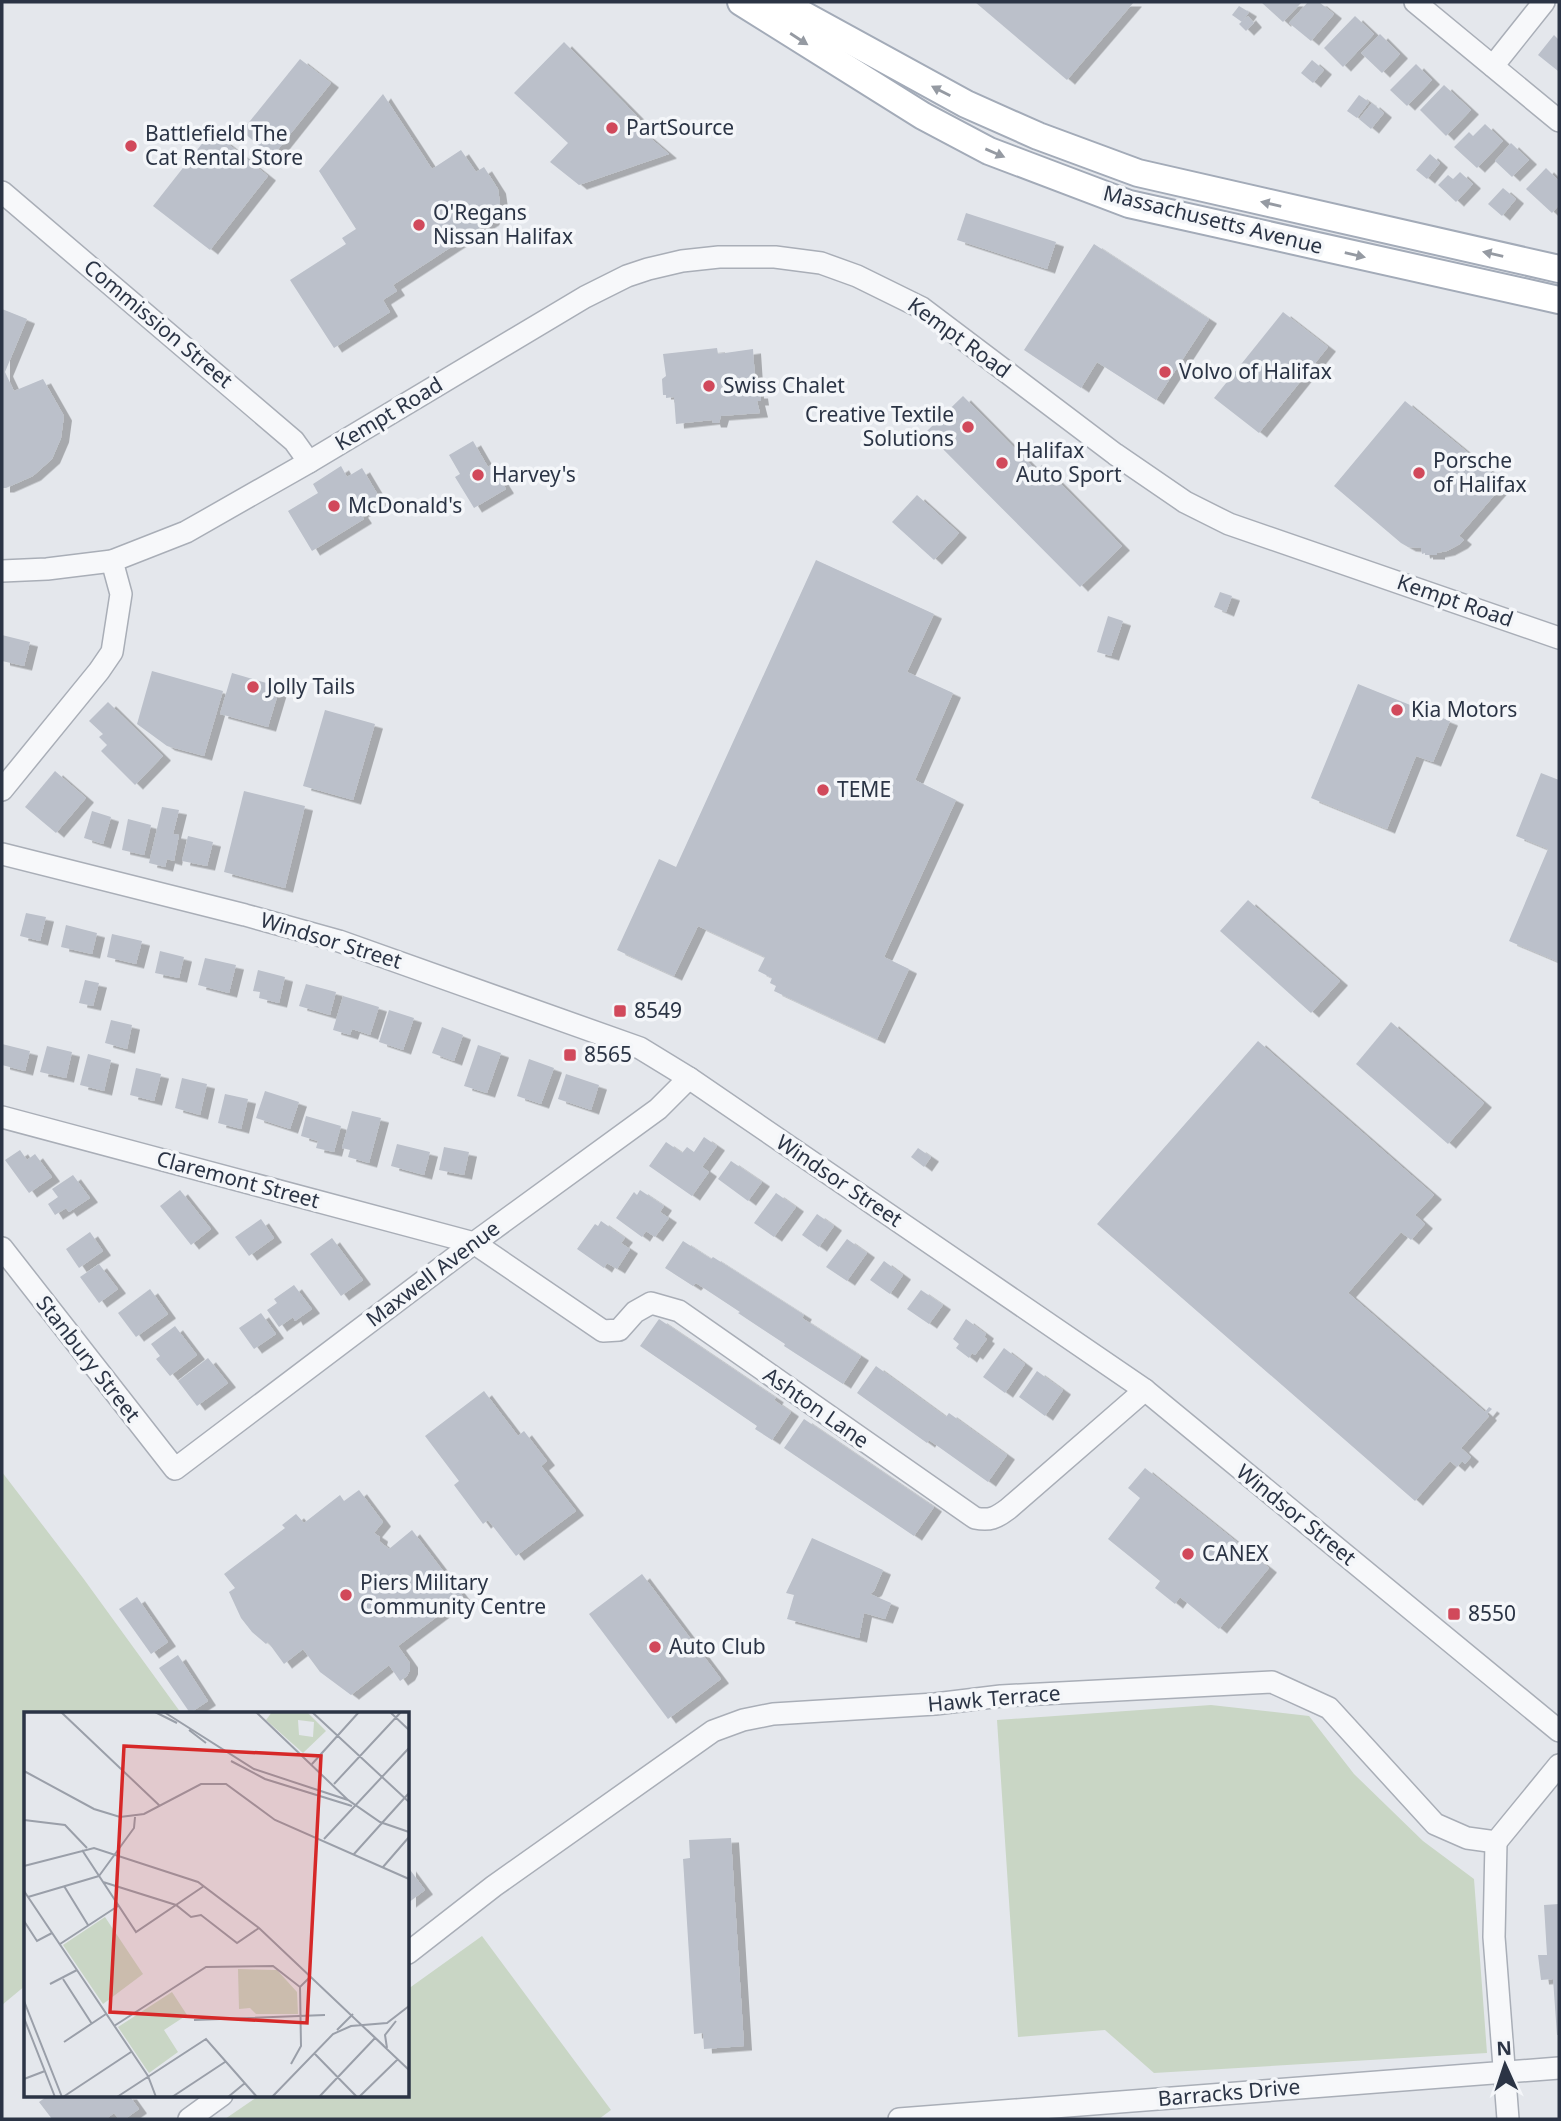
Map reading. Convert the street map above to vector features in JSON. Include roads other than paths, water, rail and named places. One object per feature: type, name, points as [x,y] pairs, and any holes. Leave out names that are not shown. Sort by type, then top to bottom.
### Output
[{"type":"main road","name":"Massachusetts Avenue","points":[[741,2],[923,116],[989,151],[1129,204],[1559,300]]},
{"type":"main road","name":"Massachusetts Avenue","points":[[779,2],[966,104],[1138,173],[1559,269]]},
{"type":"street","points":[[1415,2],[1559,121]]},
{"type":"street","points":[[1493,66],[1544,2]]},
{"type":"street","name":"Commission Street","points":[[2,192],[294,441],[309,462]]},
{"type":"street","name":"Kempt Road","points":[[2,571],[112,561],[186,532],[309,462],[585,297],[627,276],[682,261],[719,257],[775,257],[821,264],[857,276],[922,308],[1115,454],[1196,508],[1229,524],[1559,638]]},
{"type":"street","points":[[2,790],[112,652],[121,594],[112,561]]},
{"type":"street","name":"Windsor Street","points":[[2,854],[339,941],[640,1048],[690,1078],[1145,1390],[1559,1731]]},
{"type":"street","name":"Maxwell Avenue","points":[[175,1469],[474,1242],[658,1109],[690,1078]]},
{"type":"street","name":"Claremont Street","points":[[2,1117],[474,1242]]},
{"type":"street","name":"Ashton Lane","points":[[474,1242],[603,1331],[619,1330],[635,1312],[651,1303],[679,1311],[975,1518],[985,1520],[1002,1514],[1145,1390]]},
{"type":"street","name":"Stanbury Street","points":[[2,1248],[10,1277],[175,1469]]},
{"type":"street","name":"Hawk Terrace","points":[[410,1950],[502,1881],[713,1731],[743,1720],[773,1714],[934,1704],[1001,1696],[1272,1682],[1329,1708],[1435,1824],[1467,1838],[1496,1842]]},
{"type":"street","points":[[1508,2119],[1494,1937],[1496,1842],[1559,1765]]},
{"type":"street","name":"Barracks Drive","points":[[900,2119],[1559,2067]]},
{"type":"street","points":[[189,2119],[221,2096]]},
{"type":"place","name":"PartSource","points":[[612,128]]},
{"type":"place","name":"Battlefield The Cat Rental Store","points":[[131,146]]},
{"type":"place","name":"O'Regans Nissan Halifax","points":[[419,225]]},
{"type":"place","name":"Volvo of Halifax","points":[[1165,372]]},
{"type":"place","name":"Swiss Chalet","points":[[709,386]]},
{"type":"place","name":"Creative Textile Solutions","points":[[968,427]]},
{"type":"place","name":"Halifax Auto Sport","points":[[1002,463]]},
{"type":"place","name":"Porsche of Halifax","points":[[1419,473]]},
{"type":"place","name":"Harvey's","points":[[478,475]]},
{"type":"place","name":"McDonald's","points":[[334,506]]},
{"type":"place","name":"Jolly Tails","points":[[253,687]]},
{"type":"place","name":"Kia Motors","points":[[1397,710]]},
{"type":"place","name":"TEME","points":[[823,790]]},
{"type":"place","name":"8549","points":[[620,1011]]},
{"type":"place","name":"8565","points":[[570,1055]]},
{"type":"place","name":"CANEX","points":[[1188,1554]]},
{"type":"place","name":"Piers Military Community Centre","points":[[346,1595]]},
{"type":"place","name":"8550","points":[[1454,1614]]},
{"type":"place","name":"Auto Club","points":[[655,1647]]}]
